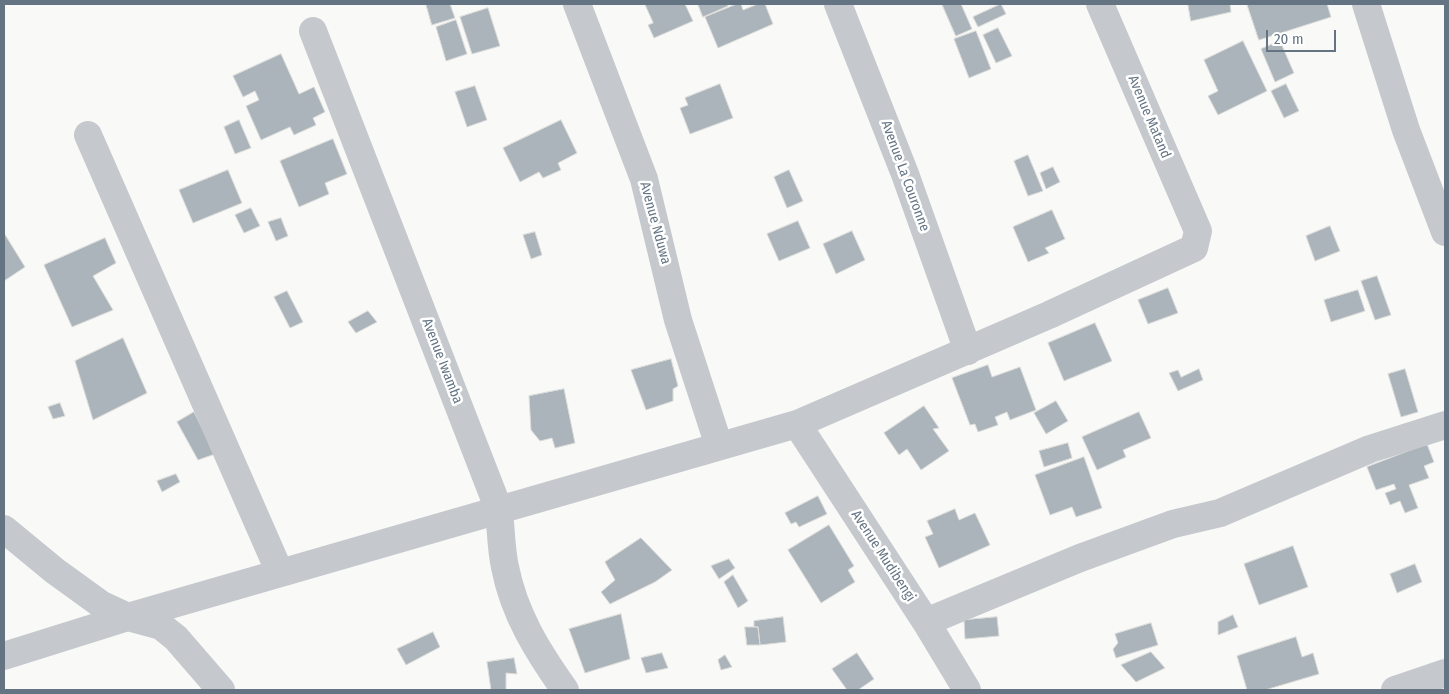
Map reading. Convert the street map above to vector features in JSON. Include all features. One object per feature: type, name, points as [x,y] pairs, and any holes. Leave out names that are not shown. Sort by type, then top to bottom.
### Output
[{"type":"street","name":"Avenue Nduwa","points":[[578,4],[644,179],[678,320],[719,446]]},
{"type":"street","name":"Avenue La Couronne","points":[[838,4],[905,174],[968,351]]},
{"type":"street","name":"Avenue Matand","points":[[968,351],[1194,248],[1198,231],[1100,4]]},
{"type":"street","points":[[1366,4],[1406,130],[1445,232]]},
{"type":"street","name":"Avenue Iwamba","points":[[314,31],[499,510],[505,568],[519,614],[534,645],[565,690]]},
{"type":"street","points":[[88,135],[280,573]]},
{"type":"street","points":[[4,656],[128,616],[797,424],[968,351]]},
{"type":"street","name":"Avenue Mudibengi","points":[[797,424],[926,622],[967,690]]},
{"type":"street","points":[[926,622],[1097,551],[1173,524],[1220,513],[1370,450],[1445,425]]},
{"type":"street","points":[[4,529],[82,592],[128,616],[152,622],[176,638],[221,690]]},
{"type":"street","points":[[1395,690],[1445,673]]},
{"type":"building","points":[[426,4],[450,4],[455,18],[432,25]]},
{"type":"building","points":[[645,4],[685,4],[693,21],[654,38],[648,25],[653,23]]},
{"type":"building","points":[[698,4],[727,4],[728,6],[703,17]]},
{"type":"building","points":[[741,4],[743,10],[758,4],[765,4],[773,24],[718,48],[705,17]]},
{"type":"building","points":[[942,4],[961,4],[972,29],[956,36]]},
{"type":"building","points":[[1001,4],[1006,14],[978,27],[973,17]]},
{"type":"building","points":[[1188,4],[1230,4],[1231,12],[1191,21]]},
{"type":"building","points":[[1247,4],[1327,4],[1331,17],[1259,40]]},
{"type":"building","points":[[488,8],[500,46],[472,54],[460,17]]},
{"type":"building","points":[[456,20],[467,54],[446,61],[436,27]]},
{"type":"building","points":[[998,28],[1012,56],[996,63],[983,35]]},
{"type":"building","points":[[976,31],[991,69],[969,78],[954,39]]},
{"type":"building","points":[[1243,41],[1267,91],[1218,115],[1208,96],[1218,91],[1204,60]]},
{"type":"building","points":[[1280,41],[1294,73],[1275,82],[1261,49]]},
{"type":"building","points":[[281,54],[299,94],[314,87],[325,112],[313,118],[316,125],[294,135],[290,127],[261,140],[246,106],[259,100],[255,91],[243,97],[233,76]]},
{"type":"building","points":[[720,84],[733,118],[690,134],[680,108],[688,105],[685,98]]},
{"type":"building","points":[[1286,84],[1299,111],[1284,118],[1271,91]]},
{"type":"building","points":[[475,86],[487,120],[467,127],[455,92]]},
{"type":"building","points":[[239,120],[251,148],[235,154],[224,127]]},
{"type":"building","points":[[561,120],[577,153],[558,163],[561,170],[543,178],[539,172],[520,182],[503,148]]},
{"type":"building","points":[[333,139],[347,174],[325,183],[329,194],[299,207],[280,161]]},
{"type":"building","points":[[1028,155],[1043,191],[1028,196],[1014,161]]},
{"type":"building","points":[[1053,167],[1060,182],[1046,189],[1040,173]]},
{"type":"building","points":[[228,170],[242,203],[193,223],[179,190]]},
{"type":"building","points":[[789,170],[803,201],[787,208],[774,177]]},
{"type":"building","points":[[251,208],[260,226],[244,233],[235,215]]},
{"type":"building","points":[[1052,210],[1065,239],[1045,248],[1049,253],[1028,262],[1013,227]]},
{"type":"building","points":[[281,218],[288,236],[276,241],[268,222]]},
{"type":"building","points":[[798,221],[810,248],[779,261],[767,234]]},
{"type":"building","points":[[1330,226],[1340,251],[1315,261],[1306,236]]},
{"type":"building","points":[[852,231],[865,260],[836,274],[823,244]]},
{"type":"building","points":[[535,232],[542,255],[531,259],[523,235]]},
{"type":"building","points":[[4,233],[25,267],[4,281]]},
{"type":"building","points":[[105,238],[116,263],[93,276],[113,310],[72,327],[44,265]]},
{"type":"building","points":[[1377,276],[1391,315],[1375,320],[1361,281]]},
{"type":"building","points":[[1168,288],[1178,313],[1148,324],[1138,300]]},
{"type":"building","points":[[1358,290],[1365,311],[1331,322],[1324,300]]},
{"type":"building","points":[[287,291],[303,322],[290,328],[274,297]]},
{"type":"building","points":[[368,311],[377,322],[356,333],[348,322]]},
{"type":"building","points":[[1095,323],[1112,361],[1064,381],[1048,343]]},
{"type":"building","points":[[123,338],[147,393],[93,420],[75,361]]},
{"type":"building","points":[[671,359],[678,386],[673,389],[673,401],[646,410],[631,370]]},
{"type":"building","points":[[988,365],[992,377],[1020,367],[1036,410],[1010,420],[1007,412],[995,417],[998,425],[978,432],[975,424],[970,425],[952,378]]},
{"type":"building","points":[[1199,369],[1203,380],[1178,391],[1169,373],[1178,370],[1181,377]]},
{"type":"building","points":[[1405,369],[1418,412],[1401,417],[1388,374]]},
{"type":"building","points":[[564,389],[575,443],[555,448],[552,438],[540,441],[531,430],[529,396]]},
{"type":"building","points":[[1056,401],[1068,421],[1046,434],[1034,413]]},
{"type":"building","points":[[60,403],[65,416],[53,419],[48,407]]},
{"type":"building","points":[[924,406],[939,428],[933,429],[949,451],[921,470],[907,449],[899,455],[884,433]]},
{"type":"building","points":[[194,412],[215,454],[198,460],[177,422]]},
{"type":"building","points":[[1139,412],[1151,438],[1123,450],[1126,457],[1097,470],[1082,437]]},
{"type":"building","points":[[1068,443],[1072,458],[1044,467],[1039,451]]},
{"type":"building","points":[[1427,444],[1434,462],[1424,466],[1429,478],[1409,485],[1418,508],[1405,513],[1400,501],[1390,505],[1385,493],[1396,489],[1394,484],[1376,490],[1367,467]]},
{"type":"building","points":[[1084,457],[1102,508],[1076,517],[1072,507],[1050,515],[1035,475]]},
{"type":"building","points":[[176,474],[180,482],[162,492],[157,481]]},
{"type":"building","points":[[818,496],[827,514],[799,527],[796,522],[791,524],[785,513]]},
{"type":"building","points":[[955,509],[959,520],[975,513],[990,545],[939,568],[925,537],[933,534],[927,521]]},
{"type":"building","points":[[829,525],[854,566],[848,570],[855,582],[821,603],[788,550]]},
{"type":"building","points":[[641,538],[672,570],[655,582],[610,604],[601,592],[615,580],[605,562]]},
{"type":"building","points":[[1293,546],[1308,587],[1259,605],[1244,564]]},
{"type":"building","points":[[729,559],[735,568],[719,579],[711,566]]},
{"type":"building","points":[[1415,564],[1422,582],[1397,593],[1390,574]]},
{"type":"building","points":[[733,575],[748,601],[738,608],[724,582]]},
{"type":"building","points":[[621,614],[630,659],[585,673],[569,629]]},
{"type":"building","points":[[1233,615],[1238,627],[1218,635],[1218,622]]},
{"type":"building","points":[[783,617],[786,642],[760,645],[758,627],[754,627],[754,621]]},
{"type":"building","points":[[997,617],[999,636],[965,639],[964,620]]},
{"type":"building","points":[[1151,623],[1158,645],[1116,658],[1113,649],[1118,643],[1115,634]]},
{"type":"building","points":[[745,627],[758,627],[760,645],[747,645]]},
{"type":"building","points":[[433,632],[440,647],[406,665],[397,649]]},
{"type":"building","points":[[1296,637],[1302,657],[1313,653],[1319,674],[1265,690],[1247,690],[1237,656]]},
{"type":"building","points":[[1151,652],[1165,668],[1136,682],[1121,665]]},
{"type":"building","points":[[662,653],[668,668],[646,673],[641,658]]},
{"type":"building","points":[[857,653],[874,679],[858,690],[847,690],[832,669]]},
{"type":"building","points":[[725,655],[732,667],[721,670],[718,660]]},
{"type":"building","points":[[514,658],[517,674],[506,673],[506,690],[491,690],[487,662]]}]
